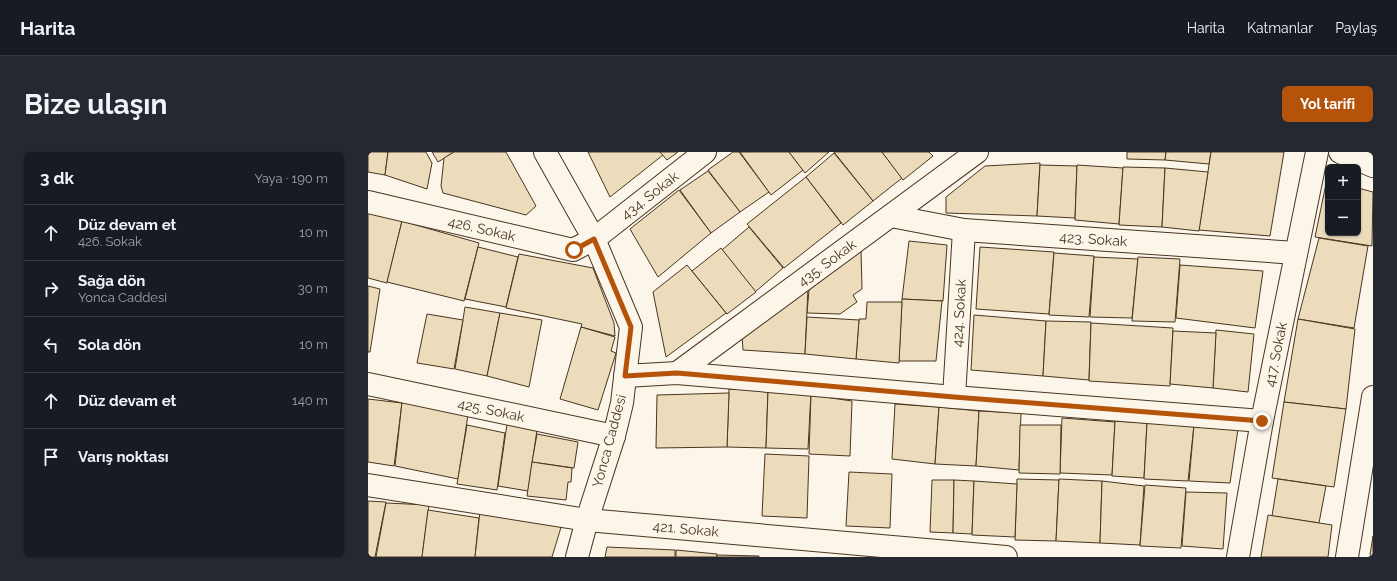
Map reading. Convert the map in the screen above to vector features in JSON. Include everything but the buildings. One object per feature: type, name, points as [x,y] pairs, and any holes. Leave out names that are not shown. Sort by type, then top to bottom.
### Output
[{"type":"street","name":"Yonca Caddesi","points":[[544,152],[594,239],[631,327],[622,403],[614,436],[587,520],[577,557]]},
{"type":"street","name":"434. Sokak","points":[[594,239],[705,152]]},
{"type":"street","name":"435. Sokak","points":[[677,373],[977,152]]},
{"type":"street","name":"417. Sokak","points":[[1238,557],[1262,421],[1317,152]]},
{"type":"street","points":[[1340,152],[1373,166]]},
{"type":"street","name":"426. Sokak","points":[[368,202],[574,250],[594,239]]},
{"type":"street","name":"423. Sokak","points":[[891,216],[964,230],[1296,253]]},
{"type":"street","name":"424. Sokak","points":[[954,397],[964,230]]},
{"type":"street","points":[[625,376],[677,373],[954,397],[1262,421]]},
{"type":"street","name":"425. Sokak","points":[[368,384],[614,436]]},
{"type":"street","points":[[1347,557],[1373,397]]},
{"type":"street","name":"421. Sokak","points":[[368,485],[587,520],[1006,557]]},
{"type":"route","points":[[574,250],[594,239],[631,327],[625,376],[677,373],[954,397],[1262,421]]}]
